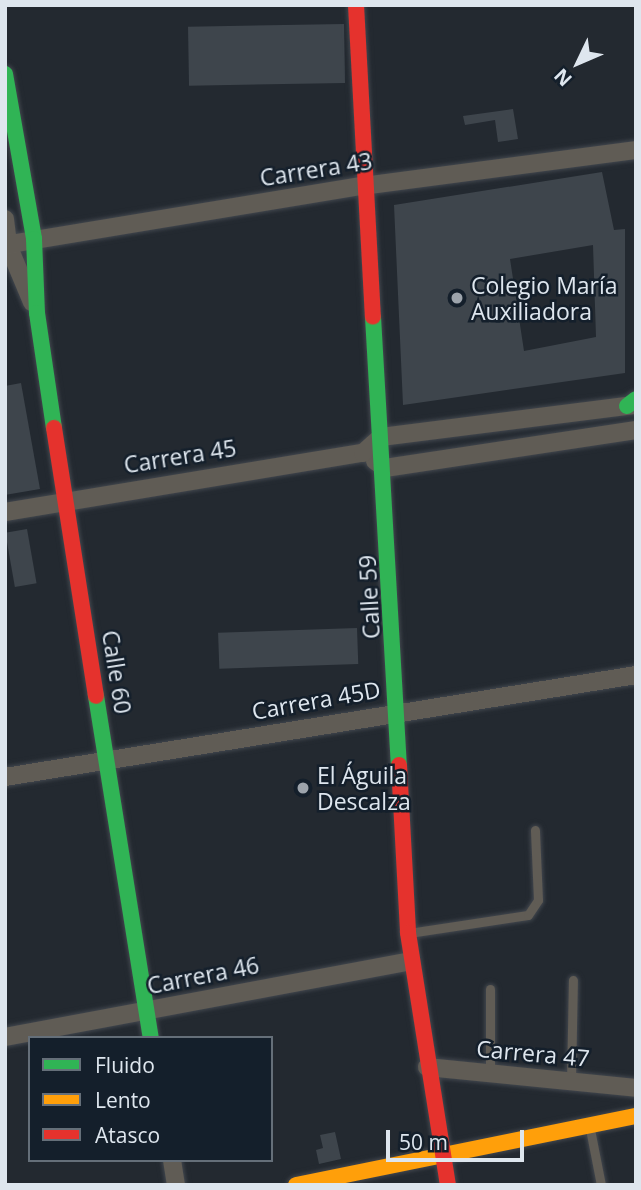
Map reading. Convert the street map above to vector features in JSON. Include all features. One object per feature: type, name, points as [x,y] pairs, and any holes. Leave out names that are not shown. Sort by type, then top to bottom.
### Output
[{"type":"street","name":"Calle 59","points":[[356,5],[363,186],[385,467],[410,961],[448,1185]]},
{"type":"street","name":"Calle 60","points":[[5,74],[34,239],[37,313],[64,499],[151,1036]]},
{"type":"street","name":"Carrera 43","points":[[7,245],[363,186],[636,150]]},
{"type":"street","name":"Calle 60","points":[[5,219],[7,245],[37,313]]},
{"type":"street","points":[[617,433],[628,405],[382,437],[363,453],[385,467],[510,449],[617,433],[636,430]]},
{"type":"street","points":[[534,418],[537,445]]},
{"type":"street","points":[[506,421],[510,449]]},
{"type":"street","name":"Carrera 45","points":[[5,512],[64,499],[363,453]]},
{"type":"street","name":"Carrera 45D","points":[[5,777],[398,710],[636,675]]},
{"type":"street","name":"Carrera 46","points":[[5,1037],[410,961]]},
{"type":"street","name":"Carrera 47","points":[[427,1067],[636,1087]]},
{"type":"street","points":[[296,1185],[590,1129],[636,1116]]},
{"type":"street","points":[[172,1162],[176,1185]]},
{"type":"lane","points":[[408,933],[528,915],[538,900],[535,830]]},
{"type":"lane","points":[[571,1081],[573,980]]},
{"type":"lane","points":[[490,989],[490,1073]]},
{"type":"lane","points":[[590,1129],[601,1185]]},
{"type":"building","points":[[344,24],[345,83],[189,86],[188,27]]},
{"type":"building","points":[[513,109],[518,139],[498,142],[495,120],[465,125],[463,116]]},
{"type":"building","name":"Colegio María Auxiliadora","points":[[602,172],[614,230],[625,229],[625,373],[403,405],[394,205]],"holes":[[[593,245],[596,337],[524,351],[510,259]]]},
{"type":"building","points":[[21,383],[40,489],[5,495],[5,386]]},
{"type":"building","points":[[27,529],[37,583],[15,587],[5,533]]},
{"type":"building","points":[[357,628],[358,664],[219,669],[218,633]]},
{"type":"building","points":[[335,1132],[341,1159],[319,1164],[316,1150],[323,1148],[320,1135]]},
{"type":"traffic: fast","points":[[5,74],[34,239],[37,313],[54,428]]},
{"type":"traffic: fast","points":[[373,317],[399,765]]},
{"type":"traffic: fast","points":[[627,406],[636,399]]},
{"type":"traffic: fast","points":[[96,696],[151,1036]]},
{"type":"traffic: slow","points":[[296,1185],[636,1116]]},
{"type":"traffic: jam","points":[[356,5],[373,317]]},
{"type":"traffic: jam","points":[[54,428],[96,696]]},
{"type":"traffic: jam","points":[[399,765],[408,933],[448,1185]]},
{"type":"place","name":"Colegio María Auxiliadora","points":[[457,298]]},
{"type":"place","name":"El Águila Descalza","points":[[303,788]]}]
